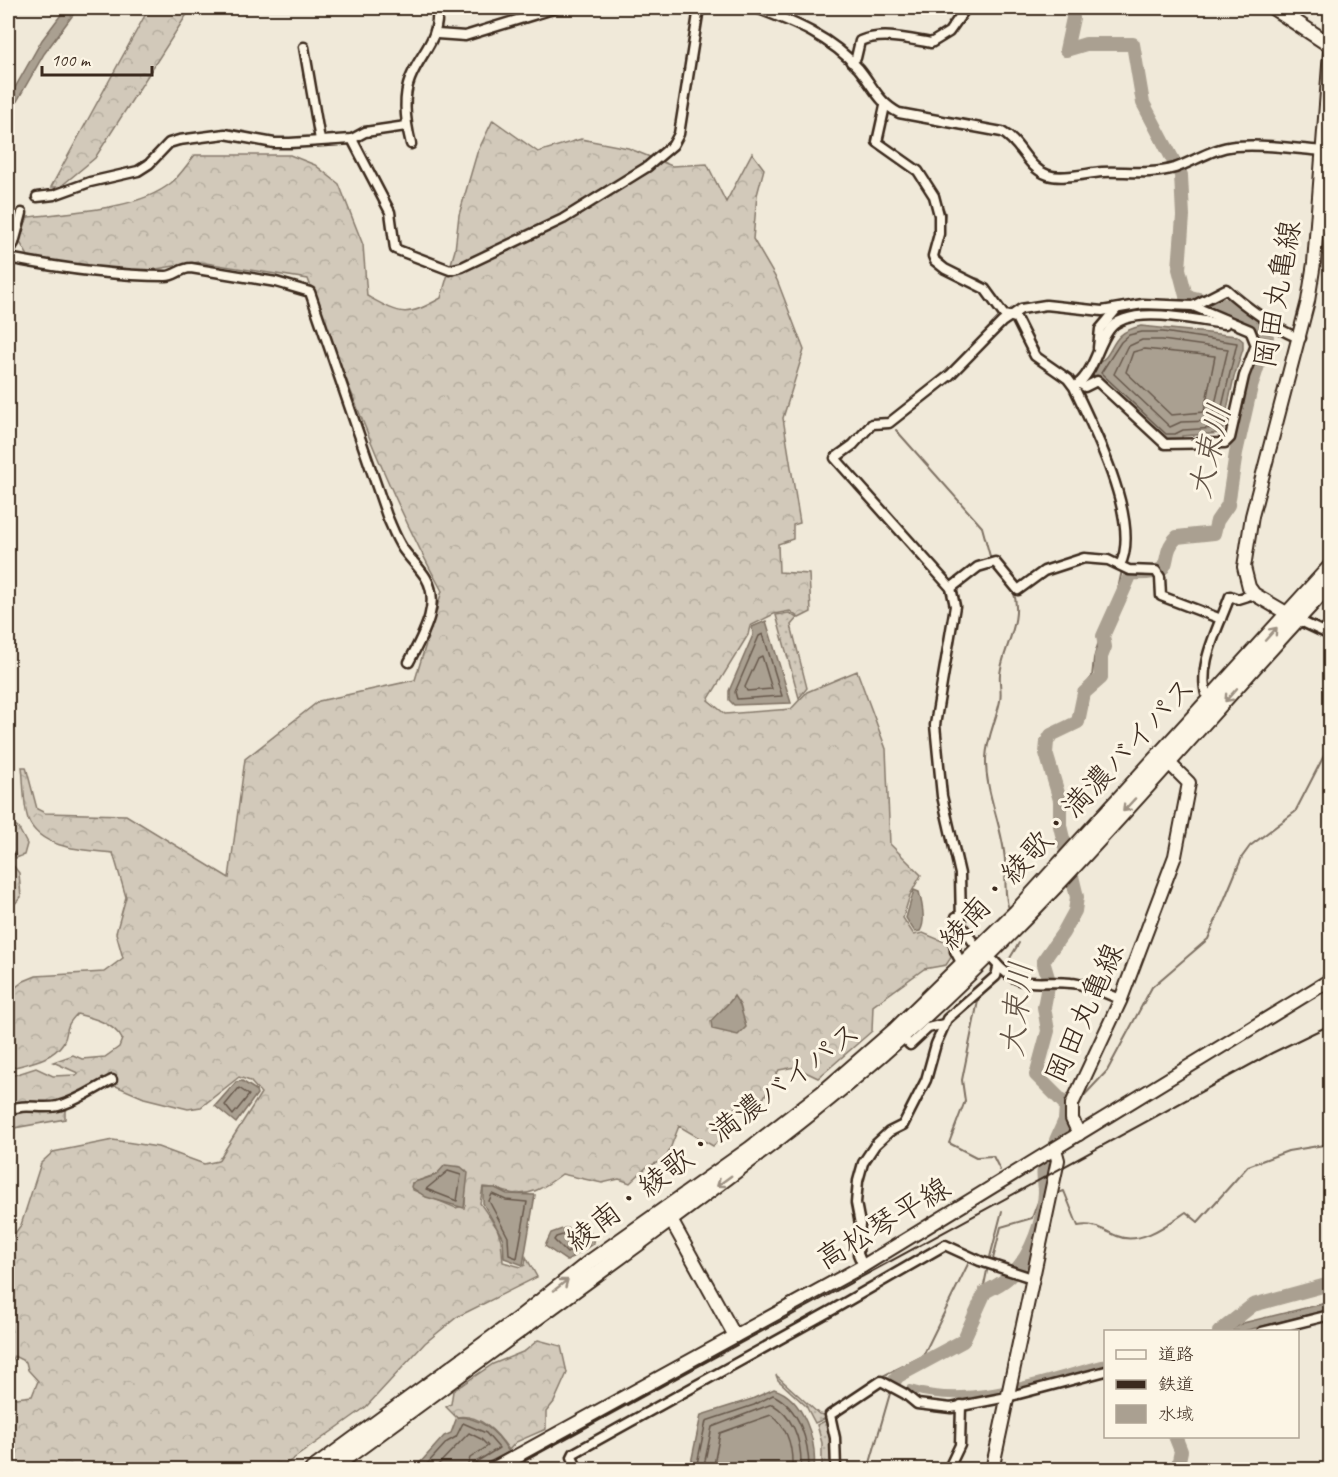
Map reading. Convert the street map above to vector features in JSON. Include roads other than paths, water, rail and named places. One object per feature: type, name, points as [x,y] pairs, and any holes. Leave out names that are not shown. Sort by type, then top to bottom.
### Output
[{"type":"main road","points":[[1274,8],[1330,45]]},
{"type":"main road","name":"岡田丸亀線","points":[[1254,594],[1249,587],[1244,567],[1252,516],[1301,338],[1314,263],[1330,52]]},
{"type":"main road","name":"綾南・綾歌・満濃バイパス","points":[[312,1470],[833,1096],[902,1037],[970,973],[1061,870],[1165,759],[1293,617],[1330,567]]},
{"type":"main road","name":"綾南・綾歌・満濃バイパス","points":[[1165,759],[1208,700],[1330,584]]},
{"type":"main road","points":[[1254,594],[1293,617]]},
{"type":"main road","name":"岡田丸亀線","points":[[1078,1134],[1072,1119],[1071,1106],[1121,999],[1180,839],[1189,783],[1165,759]]},
{"type":"main road","name":"綾南・綾歌・満濃バイパス","points":[[329,1470],[668,1214],[826,1090],[963,966],[1061,870]]},
{"type":"main road","points":[[992,1470],[1058,1160],[1055,1149],[1330,980]]},
{"type":"main road","name":"高松琴平線","points":[[491,1470],[518,1464],[735,1336],[863,1266],[1055,1149]]},
{"type":"main road","points":[[668,1214],[735,1336]]},
{"type":"street","points":[[411,144],[406,126],[409,81],[437,34],[437,8]]},
{"type":"street","points":[[437,34],[465,36],[556,8]]},
{"type":"street","points":[[352,139],[390,212],[395,249],[450,270],[462,267],[563,219],[647,166],[673,145],[679,134],[699,8]]},
{"type":"street","points":[[756,8],[810,29],[851,62],[888,107],[899,113],[1002,132],[1012,138],[1036,169],[1049,176],[1106,172],[1130,174],[1176,167],[1211,152],[1235,146],[1263,145],[1321,151]]},
{"type":"street","points":[[784,8],[784,18]]},
{"type":"street","points":[[851,62],[856,58],[860,41],[869,37],[905,38],[931,43],[949,32],[966,8]]},
{"type":"street","points":[[304,47],[320,140]]},
{"type":"street","points":[[888,107],[877,142],[918,171],[937,203],[939,234],[934,252],[935,261],[945,269],[985,289],[999,311],[1011,314],[1016,318],[1035,356],[1068,379],[1085,387],[1097,381],[1165,444],[1225,443],[1230,438],[1244,376],[1256,345],[1250,330],[1195,304],[1143,304],[1094,310],[1040,306],[1011,314],[936,387],[889,423],[872,424],[853,445],[836,458],[951,588],[955,606],[936,725],[942,796],[960,874],[962,930],[973,942]]},
{"type":"street","points":[[37,197],[54,195],[90,182],[138,171],[149,164],[169,143],[179,140],[225,134],[274,143],[352,139],[365,132],[406,126]]},
{"type":"street","points":[[8,253],[14,243],[22,213]]},
{"type":"street","points":[[8,258],[49,267],[145,276],[170,276],[182,268],[191,268],[276,282],[310,292],[387,516],[396,537],[426,577],[431,588],[430,612],[426,629],[409,662]]},
{"type":"street","points":[[1195,304],[1226,289],[1279,328],[1292,336],[1301,338]]},
{"type":"street","points":[[1098,352],[1098,334],[1116,309]]},
{"type":"street","points":[[1079,384],[1087,375],[1110,328],[1131,317],[1153,315],[1231,323]]},
{"type":"street","points":[[1079,384],[1103,446],[1118,496],[1125,544],[1122,566]]},
{"type":"street","points":[[951,588],[978,567],[994,562],[1018,590],[1044,571],[1084,558],[1098,557],[1122,566],[1158,572],[1161,596],[1221,619]]},
{"type":"street","points":[[1208,700],[1202,685],[1213,639],[1230,596],[1238,599],[1254,594]]},
{"type":"street","points":[[1293,617],[1330,635]]},
{"type":"street","points":[[960,908],[956,910],[955,951],[963,966]]},
{"type":"street","points":[[902,1037],[910,1045],[928,1028],[944,1024],[996,976],[999,968],[1026,984],[1078,984],[1121,999]]},
{"type":"street","points":[[863,1266],[858,1254],[860,1224],[856,1208],[860,1173],[875,1145],[889,1132],[903,1125],[926,1080],[944,1024]]},
{"type":"street","points":[[8,1111],[24,1105],[54,1107],[68,1104],[112,1080]]},
{"type":"street","points":[[578,1470],[572,1457],[574,1453],[834,1310],[945,1245],[1032,1278]]},
{"type":"street","points":[[1270,1330],[1330,1315]]},
{"type":"street","points":[[836,1470],[836,1438],[830,1415],[881,1382],[917,1404],[951,1408],[1008,1390],[1104,1371]]},
{"type":"street","points":[[948,1470],[960,1445],[961,1405]]},
{"type":"water","points":[[66,8],[78,8],[44,54],[8,117],[8,100],[42,40]]},
{"type":"water","points":[[1141,326],[1237,336],[1243,341],[1222,433],[1182,436],[1182,440],[1162,439],[1091,374],[1095,365],[1107,355],[1122,334]]},
{"type":"water","points":[[766,621],[791,703],[734,705],[729,700],[729,691],[753,635],[752,627]]},
{"type":"water","points":[[914,890],[919,892],[923,918],[920,931],[915,932],[906,918]]},
{"type":"water","points":[[734,996],[740,1005],[746,1027],[738,1035],[712,1029],[711,1021]]},
{"type":"water","points":[[242,1081],[256,1090],[257,1094],[236,1123],[215,1106],[236,1082]]},
{"type":"water","points":[[445,1165],[461,1167],[468,1173],[464,1208],[426,1197],[411,1187],[412,1183],[436,1175]]},
{"type":"water","points":[[483,1188],[495,1188],[507,1194],[535,1195],[523,1265],[504,1258],[503,1239],[483,1203]]},
{"type":"water","points":[[565,1228],[590,1232],[594,1243],[567,1261],[545,1246],[551,1233]]},
{"type":"water","points":[[1330,1302],[1330,1309],[1248,1330],[1232,1330],[1243,1323]]},
{"type":"water","points":[[774,1389],[784,1394],[801,1411],[811,1434],[814,1469],[679,1469],[691,1463],[701,1415],[752,1399]]},
{"type":"water","points":[[457,1417],[474,1420],[488,1427],[509,1452],[475,1469],[421,1469],[418,1465],[444,1436],[451,1433]]},
{"type":"waterway","name":"大束川","points":[[1056,1140],[1065,1120],[1066,1105],[1036,1075],[1048,1031],[1044,1007],[1049,981],[1043,961],[1075,911],[1077,897],[1060,826],[1060,800],[1046,753],[1047,742],[1051,735],[1078,722],[1084,693],[1101,678],[1101,657],[1105,647],[1103,636],[1130,576],[1133,573],[1148,573],[1163,568],[1171,544],[1177,537],[1214,533],[1217,521],[1228,505],[1236,453],[1251,387],[1267,337],[1261,323],[1228,306],[1186,296],[1179,269],[1183,216],[1181,175],[1143,103],[1133,44],[1086,44],[1066,50],[1073,18],[1071,8]]},
{"type":"waterway","points":[[883,151],[905,167]]},
{"type":"waterway","points":[[938,196],[945,213],[939,256],[950,267]]},
{"type":"waterway","points":[[968,276],[979,279],[984,284]]},
{"type":"waterway","points":[[1020,317],[1042,356]]},
{"type":"waterway","points":[[1092,415],[1106,442],[1112,463]]},
{"type":"waterway","points":[[896,430],[982,527],[991,560]]},
{"type":"waterway","points":[[1128,547],[1129,535]]},
{"type":"waterway","points":[[993,568],[1005,581]]},
{"type":"waterway","name":"大束川","points":[[1083,698],[1082,689],[1092,677],[1094,658],[1106,617],[1116,599],[1122,570]]},
{"type":"waterway","points":[[1008,906],[1004,848],[988,784],[986,758],[1000,701],[1002,664],[1015,623],[1016,601],[1013,590]]},
{"type":"waterway","points":[[1079,1101],[1107,1071],[1152,987],[1208,939],[1242,857],[1250,846],[1295,812],[1330,744]]},
{"type":"waterway","points":[[1004,968],[1019,943]]},
{"type":"waterway","points":[[979,996],[962,1080],[965,1101],[949,1143],[976,1157],[993,1156],[1000,1170]]},
{"type":"waterway","points":[[1055,1194],[1064,1191],[1078,1226],[1094,1226],[1117,1236],[1135,1238],[1153,1232],[1186,1212],[1198,1222],[1248,1166],[1288,1151],[1330,1144]]},
{"type":"waterway","name":"大束川","points":[[893,1383],[898,1376],[963,1341],[985,1292],[1006,1280],[1019,1266],[1036,1236],[1044,1202],[1044,1172],[1048,1161]]},
{"type":"waterway","points":[[989,1261],[993,1259],[1001,1227],[1032,1218],[1039,1199],[1045,1197]]},
{"type":"waterway","points":[[989,1261],[1002,1211]]},
{"type":"waterway","points":[[879,1378],[923,1356],[970,1260]]},
{"type":"waterway","name":"大束川","points":[[920,1363],[962,1338],[983,1290],[988,1266]]},
{"type":"waterway","points":[[1222,1330],[1253,1305],[1330,1284]]},
{"type":"waterway","points":[[910,1389],[934,1394],[984,1393],[1033,1383],[1104,1364]]},
{"type":"waterway","name":"大束川","points":[[894,1370],[898,1376]]},
{"type":"waterway","points":[[868,1470],[893,1383]]},
{"type":"waterway","points":[[1176,1438],[1181,1451],[1177,1470]]},
{"type":"railway","points":[[508,1470],[1272,1053],[1330,1025]]}]
